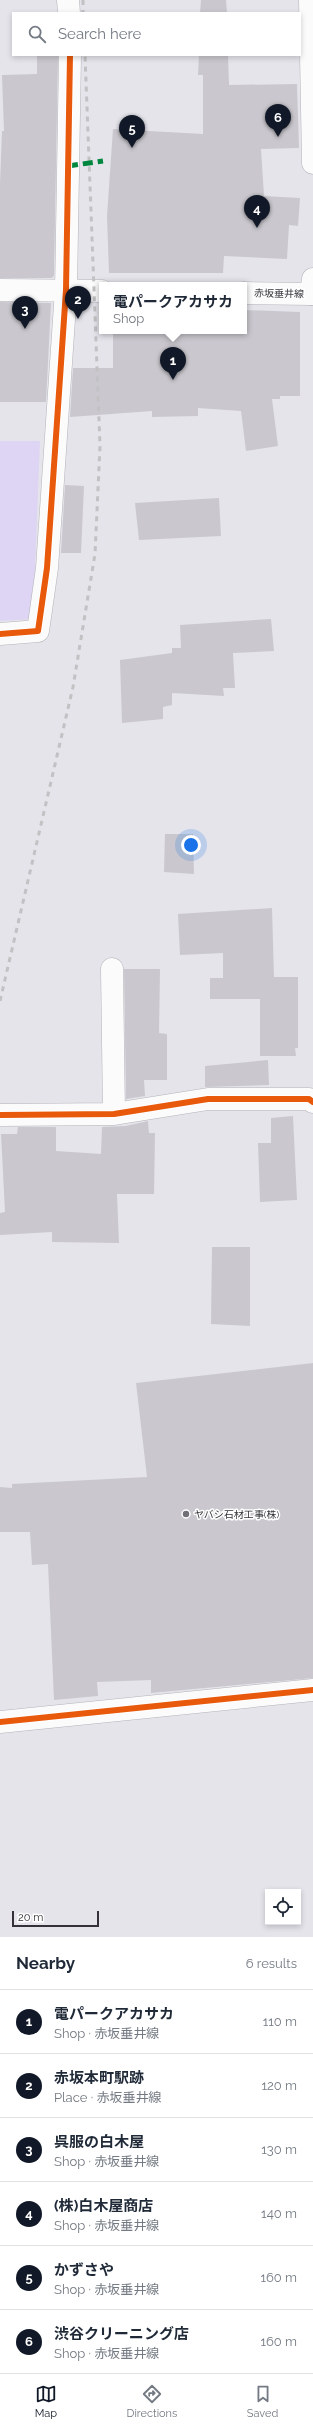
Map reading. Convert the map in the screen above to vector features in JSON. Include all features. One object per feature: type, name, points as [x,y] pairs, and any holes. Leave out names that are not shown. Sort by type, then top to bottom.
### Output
[{"type":"street","points":[[68,0],[69,12]]},
{"type":"street","points":[[310,0],[313,163]]},
{"type":"street","points":[[0,634],[38,631],[47,568],[66,290],[70,56]]},
{"type":"street","name":"赤坂垂井線","points":[[247,293],[312,289]]},
{"type":"street","points":[[0,290],[99,291]]},
{"type":"street","points":[[112,969],[114,1114]]},
{"type":"street","points":[[0,1115],[114,1114],[208,1099],[309,1099],[313,1102]]},
{"type":"street","points":[[0,1722],[313,1690]]},
{"type":"shaded area","points":[[0,441],[40,441],[33,619],[0,621]]},
{"type":"building","points":[[201,0],[226,0],[227,12],[200,12]]},
{"type":"building","points":[[37,56],[58,56],[54,275],[52,278],[0,278],[0,184],[2,131],[4,131],[2,75],[37,74]]},
{"type":"building","points":[[199,56],[228,56],[229,85],[297,84],[299,148],[261,149],[264,196],[300,198],[298,226],[289,225],[287,259],[224,256],[223,273],[109,273],[107,216],[113,129],[203,134],[203,75],[198,75]]},
{"type":"building","points":[[0,302],[51,303],[46,402],[0,402]]},
{"type":"building","points":[[247,310],[300,312],[300,396],[280,396],[280,399],[272,399],[278,446],[246,451],[241,411],[198,408],[198,416],[152,417],[152,411],[70,417],[73,368],[113,368],[113,334],[247,334]]},
{"type":"building","points":[[65,485],[84,486],[81,553],[61,553]]},
{"type":"building","points":[[219,498],[221,536],[139,540],[135,503]]},
{"type":"building","points":[[271,619],[274,651],[233,653],[235,688],[223,688],[224,696],[172,693],[172,705],[163,707],[163,719],[122,723],[120,660],[172,653],[172,648],[181,648],[180,625]]},
{"type":"building","points":[[165,834],[193,834],[194,874],[164,872]]},
{"type":"building","points":[[272,908],[274,977],[298,977],[298,1048],[295,1048],[296,1056],[260,1056],[260,999],[210,999],[210,978],[223,978],[223,953],[180,955],[178,914]]},
{"type":"building","points":[[124,969],[160,969],[159,1033],[167,1034],[167,1080],[144,1080],[145,1096],[126,1099]]},
{"type":"building","points":[[268,1060],[269,1085],[205,1087],[205,1066]]},
{"type":"building","points":[[293,1116],[297,1200],[260,1202],[258,1143],[271,1143],[271,1118]]},
{"type":"building","points":[[148,1121],[149,1133],[155,1133],[154,1194],[117,1194],[119,1243],[52,1242],[52,1232],[0,1235],[0,1213],[5,1212],[1,1134],[17,1134],[18,1127],[56,1127],[56,1151],[101,1154],[102,1127],[126,1126]]},
{"type":"building","points":[[212,1247],[250,1247],[250,1326],[211,1324]]},
{"type":"building","name":"ヤバシ石材工事(株)","points":[[313,1363],[313,1678],[151,1693],[151,1680],[97,1682],[98,1696],[54,1700],[48,1564],[32,1565],[30,1532],[0,1532],[0,1487],[12,1488],[12,1484],[147,1477],[136,1383]]},
{"type":"railway","points":[[83,0],[83,12]]},
{"type":"railway","points":[[0,1001],[73,687],[95,554],[100,446],[85,56]]},
{"type":"marked path","points":[[68,166],[103,161]]},
{"type":"cycle path","points":[[0,634],[38,631],[47,568],[66,290],[70,56]]},
{"type":"cycle path","points":[[0,1115],[114,1114],[208,1099],[309,1099],[313,1102]]},
{"type":"cycle path","points":[[0,1722],[313,1690]]},
{"type":"place","name":"渋谷クリーニング店","points":[[278,137]]},
{"type":"place","name":"かずさや","points":[[132,148]]},
{"type":"place","name":"(株)白木屋商店","points":[[257,228]]},
{"type":"place","name":"赤坂本町駅跡","points":[[78,319]]},
{"type":"place","name":"呉服の白木屋","points":[[25,329]]},
{"type":"place","name":"電パークアカサカ","points":[[173,380]]},
{"type":"place","name":"ヤバシ石材工事(株)","points":[[186,1514]]}]
